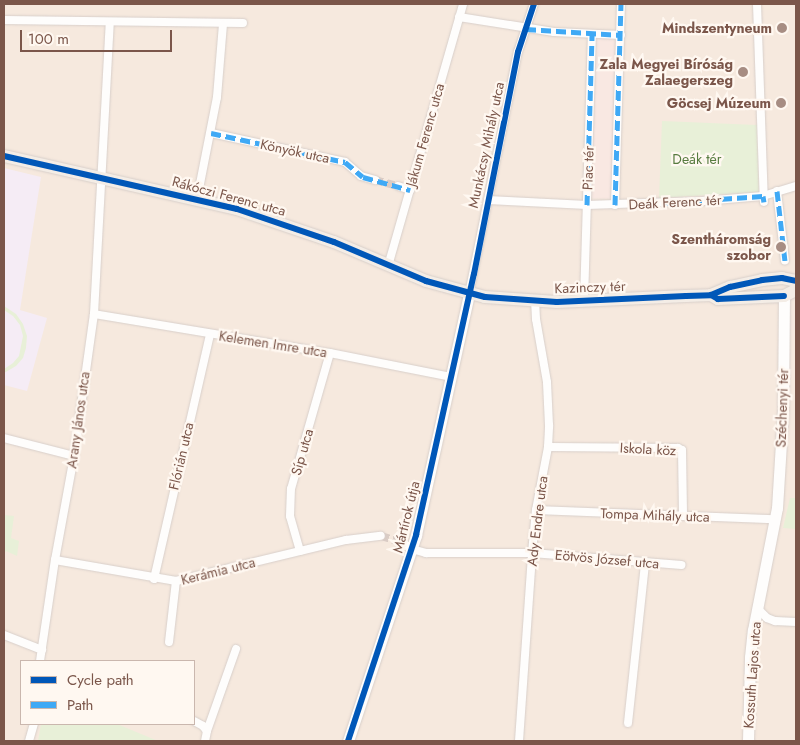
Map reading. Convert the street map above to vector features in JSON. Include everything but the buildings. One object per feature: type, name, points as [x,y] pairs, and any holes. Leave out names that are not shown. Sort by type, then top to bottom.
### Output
[{"type":"main road","name":"Rákóczi Ferenc utca","points":[[4,156],[197,199],[290,226],[426,281],[470,294]]},
{"type":"main road","name":"Kazinczy tér","points":[[470,294],[498,299],[535,302],[584,301],[711,295],[730,287],[762,280],[782,278],[796,281]]},
{"type":"main road","name":"Kazinczy tér","points":[[711,295],[718,299],[784,296],[796,290]]},
{"type":"street","name":"Jákum Ferenc utca","points":[[388,266],[462,4]]},
{"type":"street","name":"Munkácsy Mihály utca","points":[[470,294],[518,52],[534,4]]},
{"type":"street","name":"Piac tér","points":[[614,205],[621,4]]},
{"type":"street","points":[[757,4],[763,199]]},
{"type":"street","points":[[459,17],[526,29],[621,35]]},
{"type":"street","points":[[4,20],[110,23],[243,23]]},
{"type":"street","name":"Arany János utca","points":[[41,660],[55,560],[74,456],[94,314],[110,23]]},
{"type":"street","points":[[197,199],[211,133],[218,85],[223,24]]},
{"type":"street","name":"Piac tér","points":[[584,301],[592,34]]},
{"type":"street","name":"Könyök utca","points":[[211,133],[345,162],[361,176],[375,180]]},
{"type":"street","points":[[398,186],[410,190]]},
{"type":"street","name":"Deák Ferenc tér","points":[[488,200],[614,205],[763,199],[777,191],[796,186]]},
{"type":"street","points":[[777,191],[785,261]]},
{"type":"street","name":"Mártírok útja","points":[[348,741],[412,549],[470,294]]},
{"type":"street","name":"Széchenyi tér","points":[[757,608],[774,519],[783,410],[784,296]]},
{"type":"street","name":"Ady Endre utca","points":[[519,741],[536,510],[548,447],[547,382],[536,319],[535,302]]},
{"type":"street","name":"Kelemen Imre utca","points":[[94,314],[330,353],[451,376]]},
{"type":"street","name":"Flórián utca","points":[[154,579],[210,334]]},
{"type":"street","name":"Síp utca","points":[[299,549],[290,516],[291,489],[330,353]]},
{"type":"street","points":[[4,438],[74,456]]},
{"type":"street","name":"Iskola köz","points":[[548,447],[678,448],[682,450],[683,516]]},
{"type":"street","name":"Tompa Mihály utca","points":[[536,510],[774,519]]},
{"type":"street","name":"Kerámia utca","points":[[55,560],[154,579],[176,581],[299,549],[363,537],[381,536]]},
{"type":"street","points":[[401,542],[412,549]]},
{"type":"street","name":"Eötvös József utca","points":[[412,549],[426,553],[532,553],[682,566]]},
{"type":"street","points":[[628,723],[644,563]]},
{"type":"street","points":[[169,642],[176,581]]},
{"type":"street","points":[[757,608],[766,618],[775,621],[796,622]]},
{"type":"street","name":"Kossuth Lajos utca","points":[[748,741],[750,657],[757,608]]},
{"type":"street","points":[[4,635],[42,650]]},
{"type":"street","points":[[205,741],[236,649]]},
{"type":"street","points":[[195,722],[207,731]]},
{"type":"street","points":[[29,741],[34,725]]},
{"type":"shaded area","points":[[4,4],[796,4],[796,741],[4,741]]},
{"type":"shaded area","points":[[594,36],[618,37],[612,199],[588,198]]},
{"type":"shaded area","points":[[4,168],[41,177],[20,310],[47,318],[27,391],[4,385]]},
{"type":"green space","name":"Deák tér","points":[[662,121],[757,125],[759,192],[659,198]]},
{"type":"green space","points":[[4,306],[16,314],[23,324],[27,336],[23,358],[16,366],[4,373],[4,369],[19,356],[23,336],[20,325],[13,316],[4,310]]},
{"type":"green space","points":[[790,498],[796,498],[796,529],[783,528]]},
{"type":"green space","points":[[4,515],[14,516],[11,538],[19,541],[17,556],[6,551],[4,554]]},
{"type":"green space","points":[[41,725],[119,725],[158,741],[38,741]]},
{"type":"tunnel","points":[[375,180],[398,186]]},
{"type":"tunnel","points":[[381,536],[401,542]]},
{"type":"marked path","points":[[615,205],[621,4]]},
{"type":"marked path","points":[[526,29],[621,35]]},
{"type":"marked path","points":[[587,205],[592,34]]},
{"type":"marked path","points":[[211,133],[345,162],[363,177],[410,190]]},
{"type":"marked path","points":[[777,191],[785,261]]},
{"type":"marked path","points":[[647,204],[763,196],[764,202]]},
{"type":"cycle path","points":[[348,741],[416,535],[474,274],[518,52],[534,4]]},
{"type":"cycle path","points":[[4,156],[237,209],[334,242],[426,281],[485,297],[557,302],[711,295],[730,287],[762,280],[782,278],[796,281]]},
{"type":"cycle path","points":[[711,295],[718,299],[784,296]]},
{"type":"place","name":"Mindszentyneum","points":[[782,28]]},
{"type":"place","name":"Zala Megyei Bíróság Zalaegerszeg","points":[[743,72]]},
{"type":"place","name":"Göcsej Múzeum","points":[[781,103]]},
{"type":"place","name":"Szentháromság szobor","points":[[781,247]]}]
